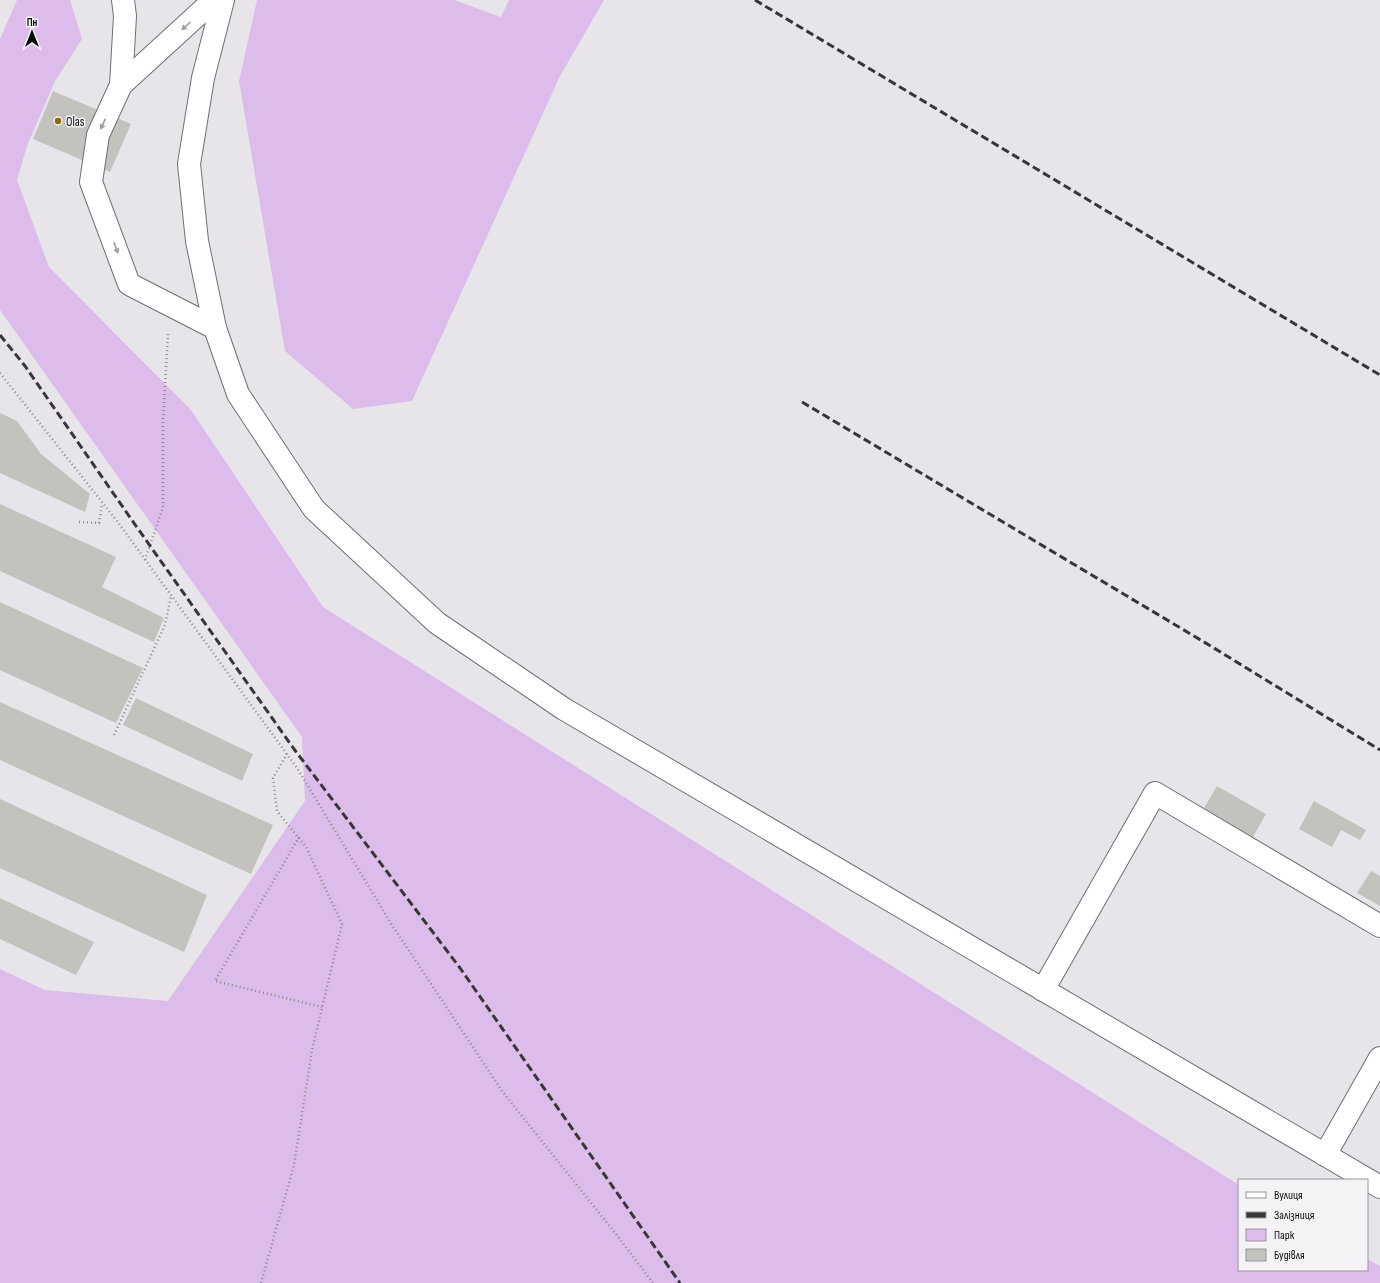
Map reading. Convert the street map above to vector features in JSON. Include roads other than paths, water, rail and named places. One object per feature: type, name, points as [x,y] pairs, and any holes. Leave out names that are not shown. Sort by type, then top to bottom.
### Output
[{"type":"street","points":[[123,0],[125,16],[121,85],[98,135],[91,182],[129,284],[216,328]]},
{"type":"street","points":[[121,85],[214,0]]},
{"type":"street","points":[[223,0],[202,78],[189,164],[197,241],[216,328],[238,394],[314,509],[437,623],[564,709],[1366,1179]]},
{"type":"street","points":[[1043,990],[1155,793],[1380,926]]},
{"type":"street","points":[[1325,1155],[1380,1058]]},
{"type":"street","points":[[1368,1180],[1380,1187]]},
{"type":"railway","points":[[755,0],[1380,375]]},
{"type":"railway","points":[[0,335],[25,366],[294,749],[460,968],[680,1283]]},
{"type":"railway","points":[[802,402],[1209,645],[1380,750]]},
{"type":"place","name":"Olas","points":[[58,121]]}]
